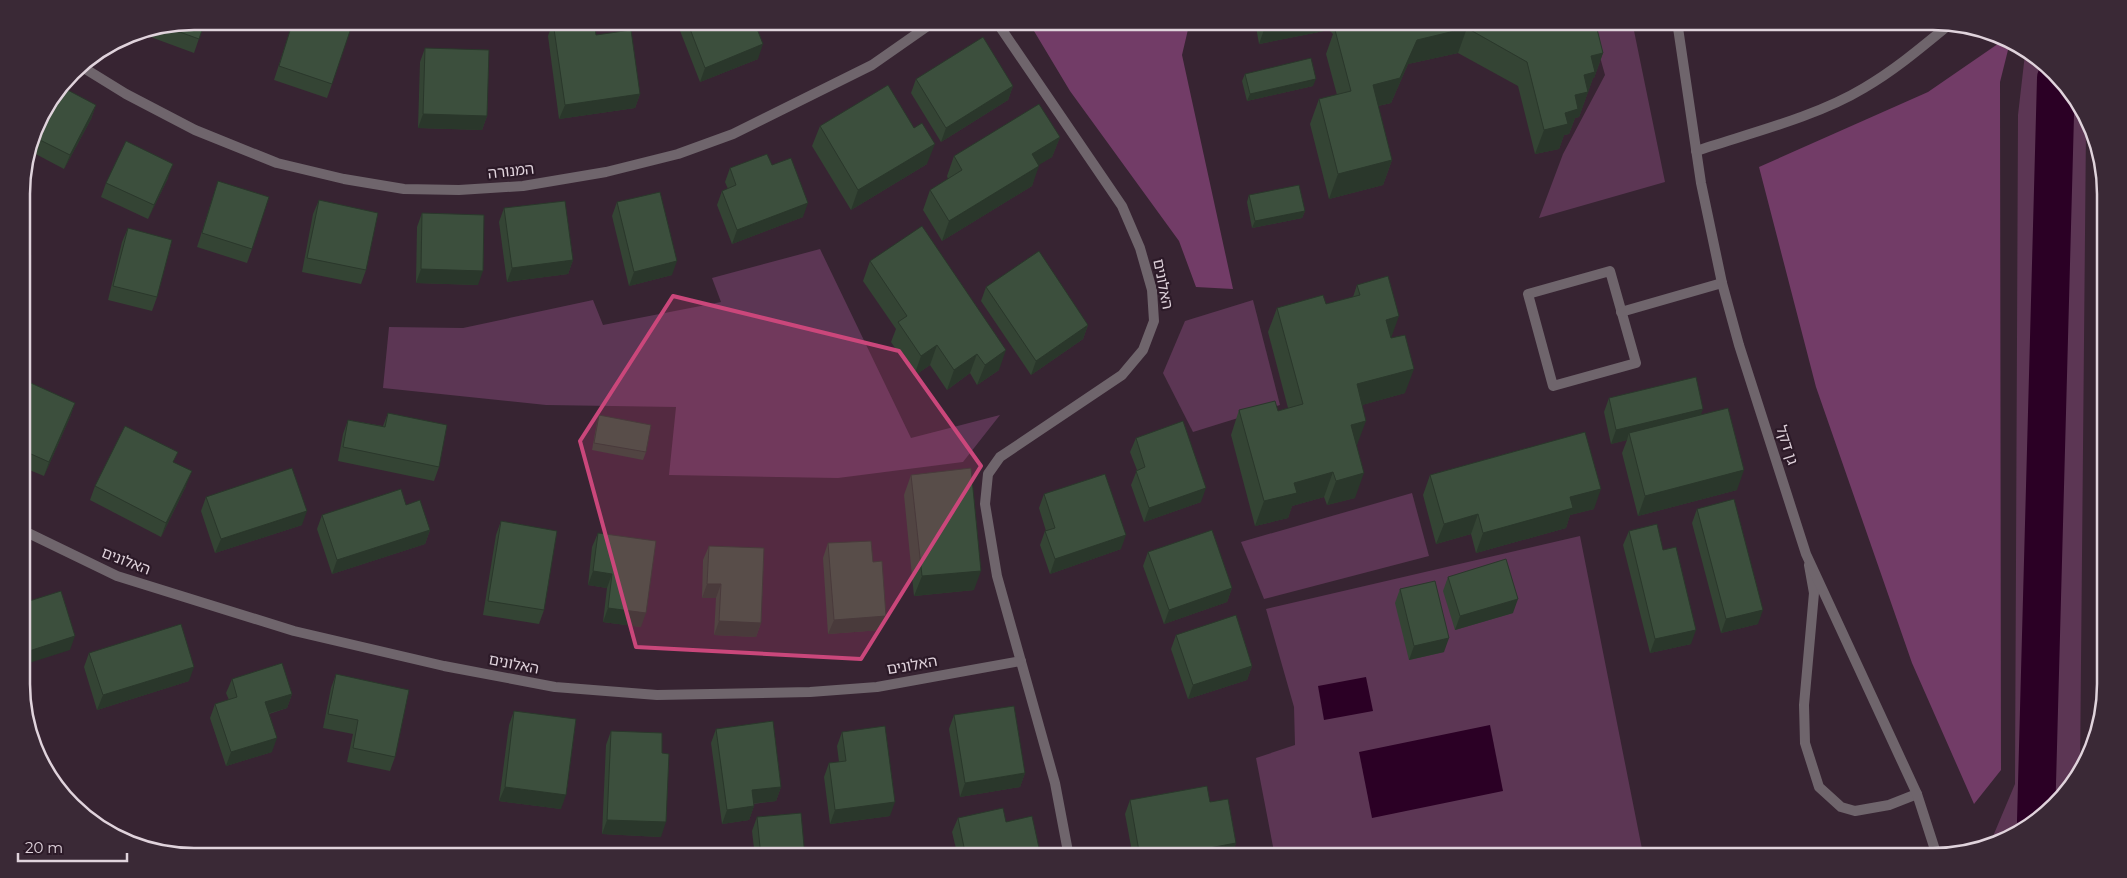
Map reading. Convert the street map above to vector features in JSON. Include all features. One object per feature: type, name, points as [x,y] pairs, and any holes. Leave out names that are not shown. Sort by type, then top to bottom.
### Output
[{"type":"street","name":"המנורה","points":[[87,70],[126,94],[195,130],[277,164],[344,179],[404,188],[459,190],[523,186],[606,172],[678,154],[724,137],[872,65],[922,30]]},
{"type":"street","name":"האלונים","points":[[1002,30],[1122,206],[1140,248],[1152,290],[1154,320],[1143,350],[1122,375],[1000,457],[988,474],[985,504],[997,576],[1055,783],[1067,848]]},
{"type":"street","name":"גן דקל","points":[[1678,30],[1696,151],[1722,283],[1739,344],[1806,554],[1916,794],[1934,848]]},
{"type":"street","points":[[1696,151],[1804,116],[1863,89],[1903,63],[1943,30]]},
{"type":"street","points":[[1610,271],[1621,312],[1636,363],[1553,386],[1528,294],[1610,271]]},
{"type":"street","points":[[1621,312],[1722,283]]},
{"type":"street","name":"האלונים","points":[[30,534],[117,576],[294,631],[444,666],[554,687],[657,695],[810,692],[877,687],[1021,661]]},
{"type":"street","points":[[1806,554],[1814,593],[1804,704],[1805,743],[1819,787],[1841,807],[1856,811],[1889,804],[1916,794]]},
{"type":"highlighted area","points":[[673,296],[899,351],[981,466],[861,659],[636,647],[580,441]]},
{"type":"shaded area","points":[[1033,30],[1188,30],[1182,55],[1233,289],[1196,287],[1179,241],[1070,91]]},
{"type":"shaded area","points":[[1566,30],[1634,30],[1665,182],[1539,218],[1563,154],[1605,75],[1593,32],[1567,38]]},
{"type":"shaded area","points":[[1998,44],[2008,48],[2000,82],[2001,770],[1974,804],[1912,663],[1816,387],[1759,167],[1928,92]]},
{"type":"shaded area","points":[[2024,58],[2056,86],[2069,103],[2086,134],[2080,757],[2056,792],[2041,807],[2015,826],[1993,837],[2015,784],[2018,115]]},
{"type":"shaded area","points":[[820,249],[911,438],[1000,415],[963,462],[838,478],[669,475],[676,407],[546,405],[383,388],[389,327],[463,328],[593,300],[603,325],[721,302],[712,278]]},
{"type":"shaded area","points":[[1253,300],[1280,405],[1193,432],[1163,373],[1185,321]]},
{"type":"shaded area","points":[[1412,493],[1429,556],[1264,599],[1241,542]]},
{"type":"shaded area","points":[[1580,536],[1642,848],[1273,848],[1256,758],[1295,745],[1294,707],[1266,609]]},
{"type":"shaded area","points":[[1366,677],[1373,711],[1324,720],[1318,686]]},
{"type":"shaded area","points":[[1490,725],[1503,791],[1372,818],[1359,752]]},
{"type":"building","points":[[202,30],[199,39],[176,31]]},
{"type":"building","points":[[290,30],[350,31],[332,84],[279,66]]},
{"type":"building","points":[[554,30],[595,30],[596,35],[631,30],[640,94],[565,105]]},
{"type":"building","points":[[690,30],[758,30],[763,44],[705,68]]},
{"type":"building","points":[[1335,30],[1459,30],[1417,40],[1400,78],[1373,85],[1392,160],[1338,174],[1319,99],[1351,91]]},
{"type":"building","points":[[1471,30],[1597,30],[1603,53],[1591,56],[1595,72],[1584,75],[1588,92],[1575,95],[1578,109],[1565,113],[1568,124],[1544,130],[1527,62]]},
{"type":"building","points":[[983,37],[1013,86],[946,128],[916,79]]},
{"type":"building","points":[[425,48],[489,50],[487,116],[423,114]]},
{"type":"building","points":[[1311,58],[1316,79],[1250,94],[1245,74]]},
{"type":"building","points":[[888,85],[914,128],[922,123],[935,144],[858,190],[820,126]]},
{"type":"building","points":[[68,90],[96,105],[70,155],[39,140],[52,112]]},
{"type":"building","points":[[1039,104],[1060,137],[1032,154],[1039,166],[949,221],[930,190],[962,170],[954,156]]},
{"type":"building","points":[[126,141],[173,164],[154,205],[106,183]]},
{"type":"building","points":[[767,154],[772,165],[791,158],[808,203],[737,230],[722,191],[736,185],[730,168]]},
{"type":"building","points":[[218,181],[269,197],[252,249],[202,233]]},
{"type":"building","points":[[1299,185],[1305,211],[1255,221],[1249,195]]},
{"type":"building","points":[[660,192],[677,261],[634,272],[617,202]]},
{"type":"building","points":[[319,200],[378,213],[366,270],[307,258]]},
{"type":"building","points":[[565,201],[573,260],[512,268],[504,208]]},
{"type":"building","points":[[422,213],[484,215],[483,271],[421,269]]},
{"type":"building","points":[[922,226],[1006,350],[985,365],[977,354],[954,370],[937,345],[921,356],[898,322],[907,316],[870,261]]},
{"type":"building","points":[[128,228],[172,240],[157,297],[113,286]]},
{"type":"building","points":[[1039,251],[1088,325],[1036,361],[986,287]]},
{"type":"building","points":[[1388,276],[1399,316],[1386,320],[1391,338],[1405,335],[1414,369],[1357,384],[1366,421],[1351,425],[1364,473],[1336,481],[1333,472],[1294,483],[1297,493],[1264,501],[1239,410],[1275,401],[1278,411],[1303,404],[1277,308],[1323,295],[1326,304],[1360,295],[1357,285]]},
{"type":"building","points":[[1696,377],[1703,409],[1616,430],[1609,398]]},
{"type":"building","points":[[30,383],[75,403],[49,462],[30,454]]},
{"type":"building","points":[[1728,408],[1744,470],[1645,496],[1629,433]]},
{"type":"building","points":[[388,413],[447,425],[439,467],[343,447],[348,420],[385,427]]},
{"type":"building","points":[[599,415],[651,425],[646,452],[594,443]]},
{"type":"building","points":[[1183,421],[1206,488],[1149,508],[1136,471],[1145,467],[1136,438]]},
{"type":"building","points":[[125,426],[178,452],[173,462],[192,471],[166,523],[95,486]]},
{"type":"building","points":[[1585,432],[1601,489],[1570,497],[1573,508],[1483,533],[1478,514],[1444,524],[1430,475]]},
{"type":"building","points":[[292,468],[307,511],[221,539],[206,497]]},
{"type":"building","points":[[971,468],[981,571],[922,576],[911,475]]},
{"type":"building","points":[[1105,474],[1126,535],[1055,559],[1045,531],[1055,528],[1044,494]]},
{"type":"building","points":[[401,489],[406,505],[420,500],[430,530],[337,560],[322,515]]},
{"type":"building","points":[[1734,499],[1763,610],[1726,619],[1697,509]]},
{"type":"building","points":[[501,521],[557,531],[544,610],[488,601]]},
{"type":"building","points":[[1657,524],[1663,550],[1676,547],[1696,630],[1655,639],[1629,531]]},
{"type":"building","points":[[1212,530],[1232,588],[1169,610],[1148,552]]},
{"type":"building","points":[[598,533],[656,541],[646,613],[608,608],[612,574],[593,571]]},
{"type":"building","points":[[871,541],[873,562],[882,561],[886,616],[834,620],[828,543]]},
{"type":"building","points":[[709,546],[764,548],[761,623],[719,621],[721,584],[707,584]]},
{"type":"building","points":[[1506,559],[1518,599],[1460,616],[1448,577]]},
{"type":"building","points":[[1435,581],[1449,638],[1414,646],[1400,589]]},
{"type":"building","points":[[61,591],[75,636],[30,651],[30,601]]},
{"type":"building","points":[[1236,615],[1252,666],[1193,685],[1176,635]]},
{"type":"building","points":[[181,624],[194,667],[103,695],[89,653]]},
{"type":"building","points":[[282,663],[292,694],[265,702],[277,738],[231,752],[215,704],[237,697],[232,679]]},
{"type":"building","points":[[336,674],[409,690],[395,757],[353,748],[358,720],[328,714]]},
{"type":"building","points":[[1014,706],[1025,773],[965,783],[954,715]]},
{"type":"building","points":[[514,711],[576,719],[566,795],[505,787]]},
{"type":"building","points":[[773,721],[781,787],[752,790],[754,806],[727,810],[716,729]]},
{"type":"building","points":[[885,726],[895,802],[835,810],[829,763],[846,761],[842,732]]},
{"type":"building","points":[[611,731],[662,733],[662,753],[669,754],[666,822],[607,820]]},
{"type":"building","points":[[1207,786],[1210,802],[1228,799],[1236,843],[1209,848],[1138,848],[1130,800]]},
{"type":"building","points":[[1003,808],[1006,822],[1032,816],[1039,848],[964,848],[958,818]]},
{"type":"building","points":[[801,813],[804,848],[760,848],[757,817]]},
{"type":"waterway","points":[[2036,811],[2056,86]]}]
